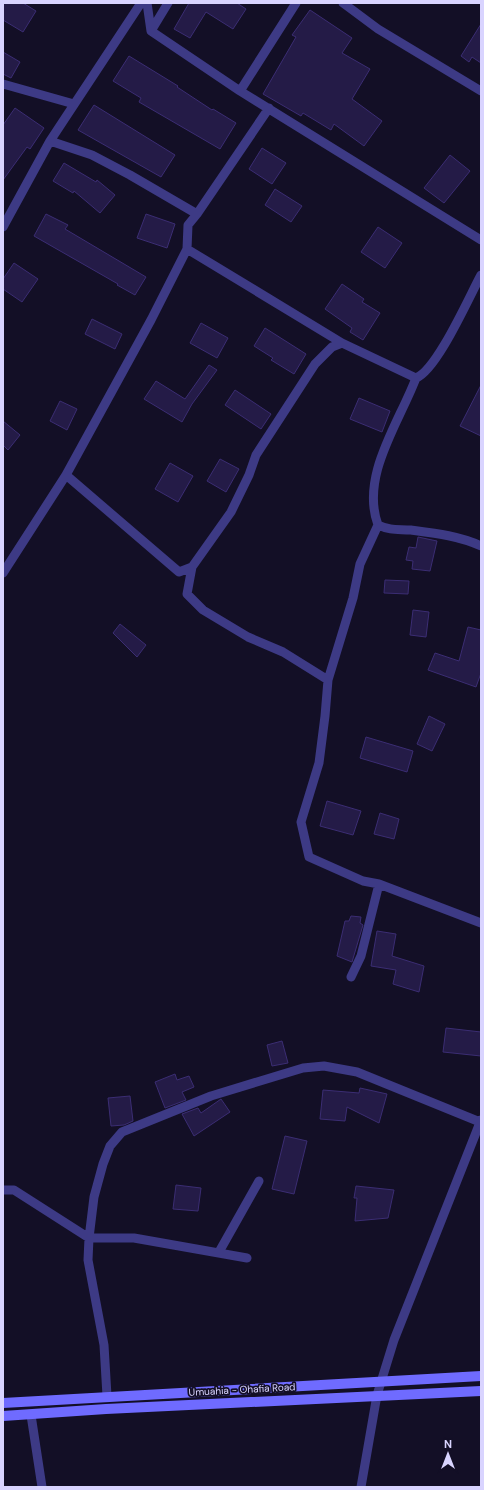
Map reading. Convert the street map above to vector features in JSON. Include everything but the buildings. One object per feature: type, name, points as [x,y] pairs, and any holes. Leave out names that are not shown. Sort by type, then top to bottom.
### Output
[{"type":"main road","name":"Umuahia - Ohafia Road","points":[[3,1403],[481,1376]]},
{"type":"main road","name":"Umuahia - Ohafia Road","points":[[3,1416],[481,1391]]},
{"type":"street","points":[[3,227],[50,141],[141,3]]},
{"type":"street","points":[[147,3],[151,31],[240,91],[481,240]]},
{"type":"street","points":[[151,31],[168,3]]},
{"type":"street","points":[[240,91],[296,3]]},
{"type":"street","points":[[343,3],[378,29],[481,91]]},
{"type":"street","points":[[3,84],[74,104]]},
{"type":"street","points":[[3,573],[66,475],[151,320],[187,249],[188,225],[198,214],[269,108]]},
{"type":"street","points":[[50,141],[92,155],[198,214]]},
{"type":"street","points":[[187,249],[342,343],[416,378],[422,376],[440,352],[481,275]]},
{"type":"street","points":[[328,680],[283,652],[248,638],[203,610],[186,594],[192,567],[231,512],[249,475],[256,455],[315,364],[332,347],[342,343]]},
{"type":"street","points":[[416,378],[402,413],[380,457],[373,490],[373,511],[378,525],[388,530],[409,530],[449,536],[481,546]]},
{"type":"street","points":[[66,475],[179,572],[192,567]]},
{"type":"street","points":[[378,525],[360,564],[353,598],[328,680],[326,716],[319,762],[301,822],[309,857],[363,881],[379,884],[481,923]]},
{"type":"street","points":[[351,977],[361,956],[379,884]]},
{"type":"street","points":[[107,1396],[104,1345],[88,1260],[94,1197],[103,1164],[110,1146],[122,1132],[211,1096],[303,1068],[324,1066],[357,1072],[481,1121],[420,1271],[381,1382],[377,1396],[361,1487]]},
{"type":"street","points":[[219,1252],[258,1181]]},
{"type":"street","points":[[3,1190],[14,1190],[89,1238],[134,1238],[247,1258]]},
{"type":"street","points":[[31,1414],[42,1487]]}]
